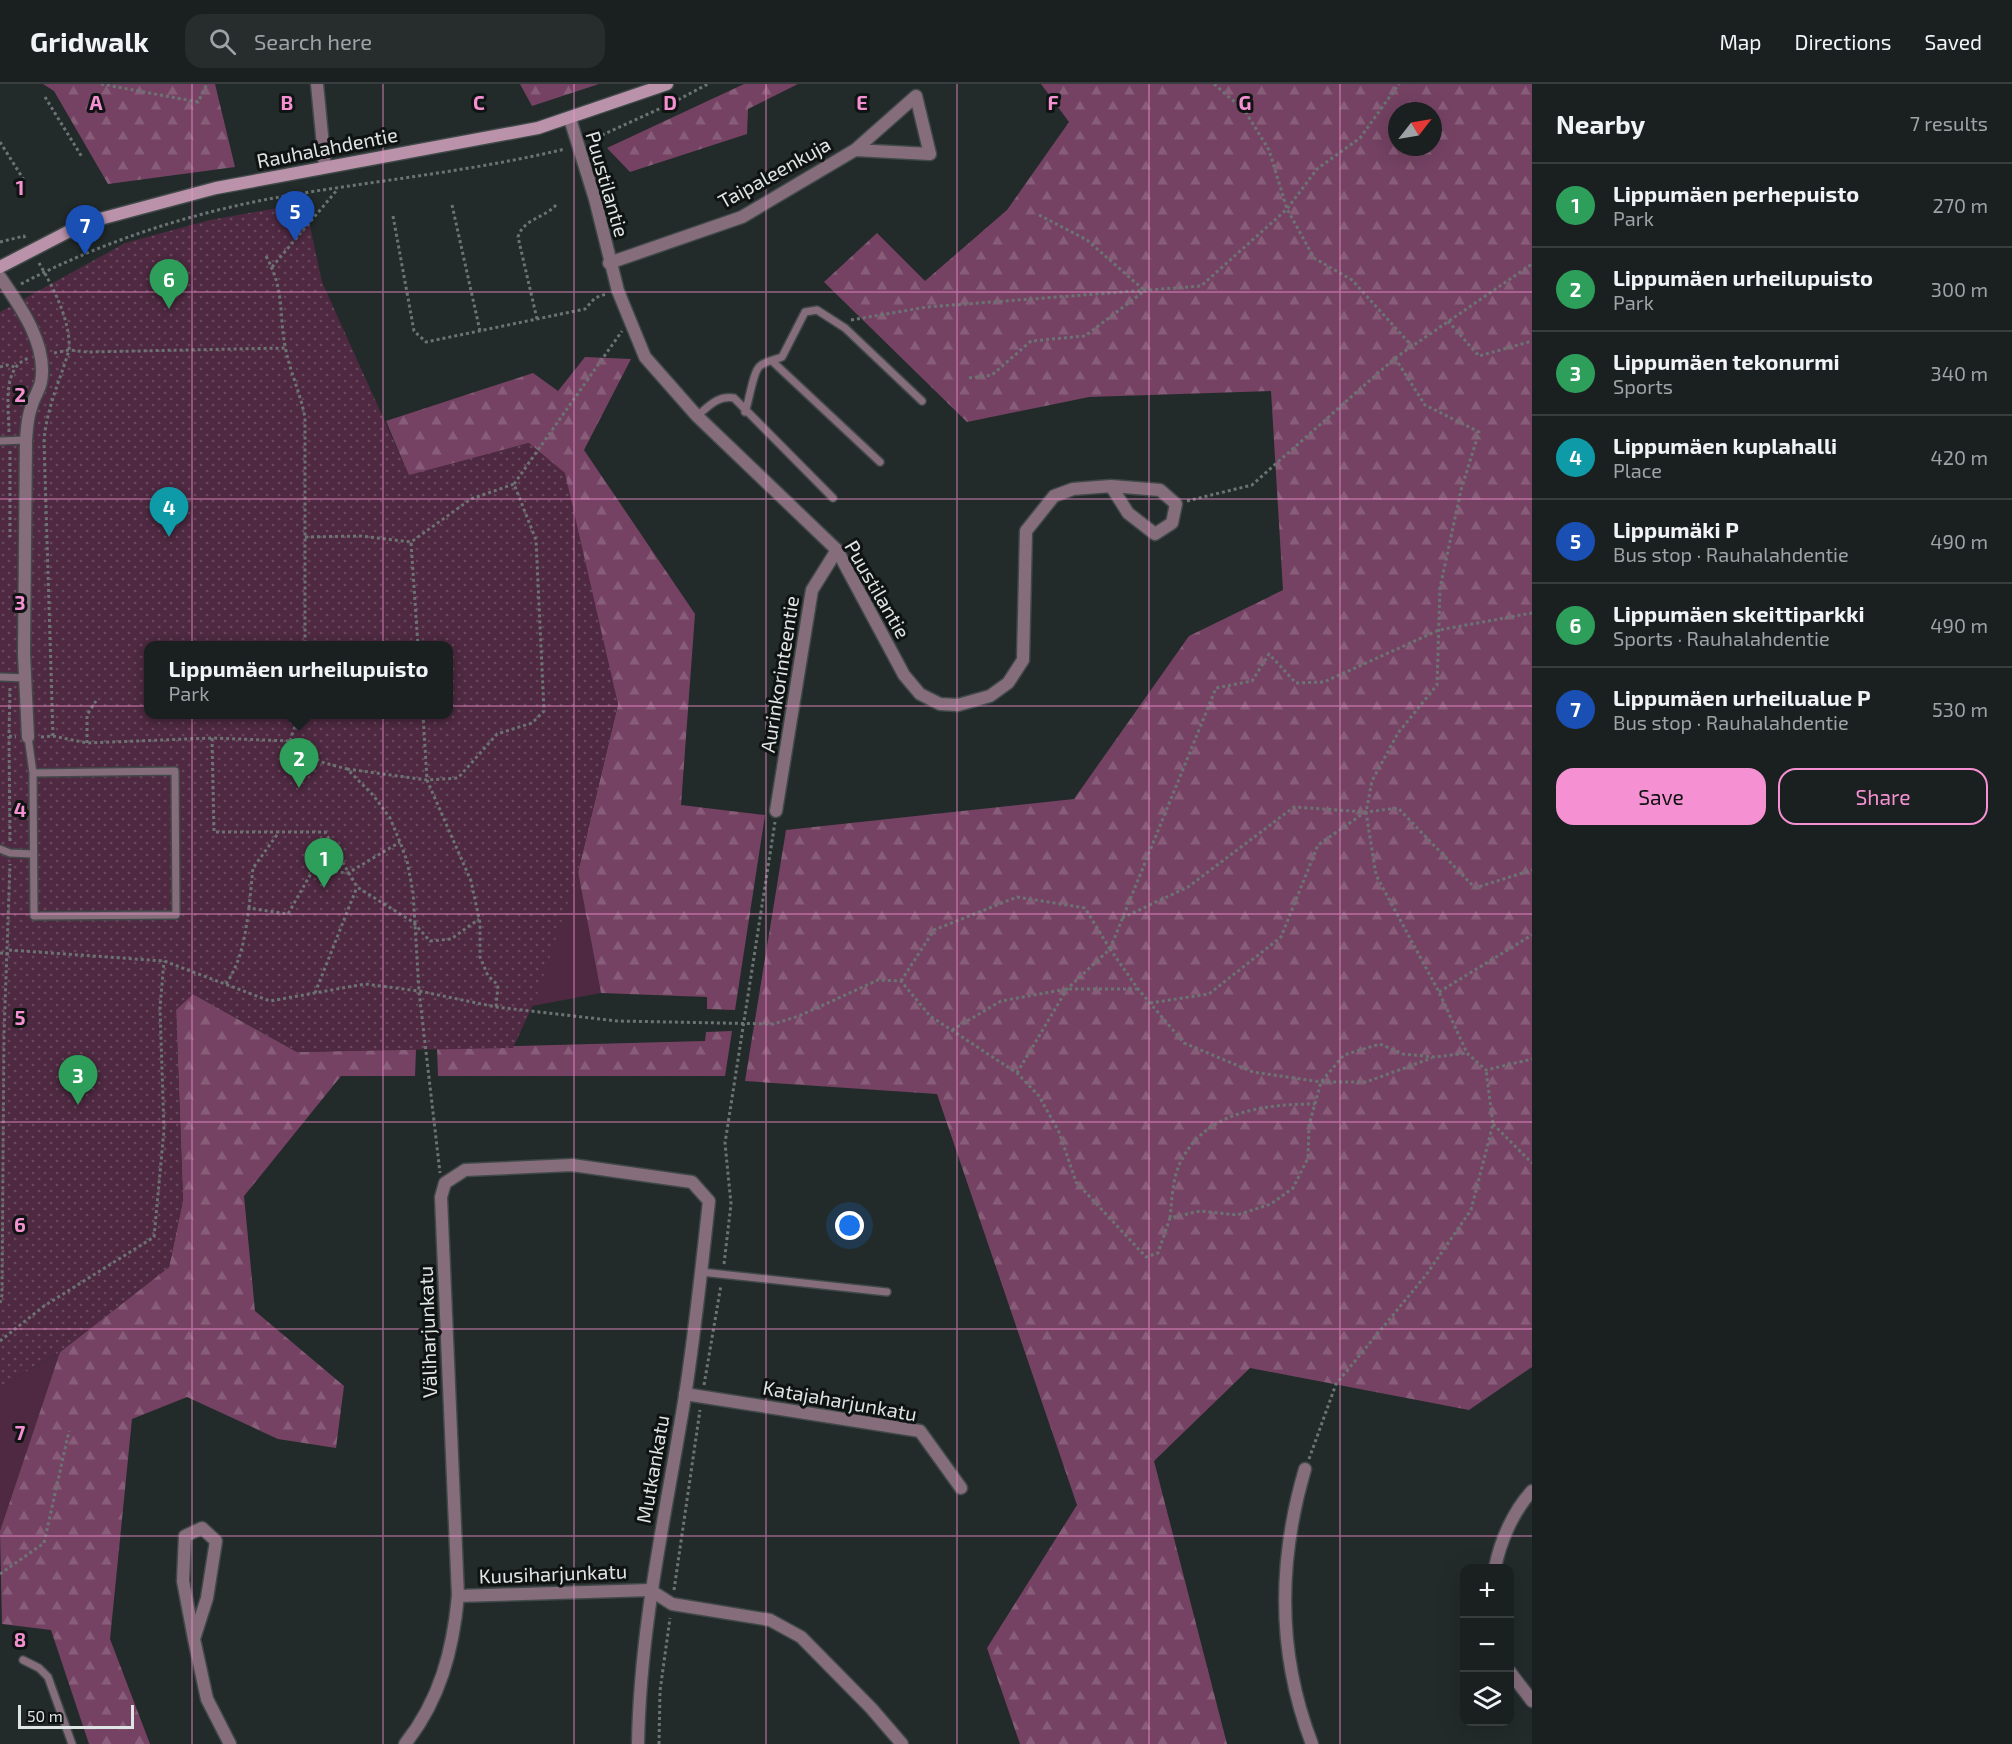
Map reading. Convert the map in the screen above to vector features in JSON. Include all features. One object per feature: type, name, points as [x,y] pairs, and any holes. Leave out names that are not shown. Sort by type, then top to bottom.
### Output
[{"type":"main road","name":"Rauhalahdentie","points":[[0,267],[85,223],[216,188],[538,128],[570,119],[667,84]]},
{"type":"street","points":[[317,84],[325,166]]},
{"type":"street","name":"Taipaleenkuja","points":[[609,263],[742,217],[855,150],[916,96],[930,154],[855,150]]},
{"type":"street","name":"Puustilantie","points":[[570,119],[595,199],[609,263],[630,325],[645,357],[697,416],[837,550],[904,675],[920,694],[940,704],[958,705],[990,696],[1008,683],[1023,660],[1026,531],[1053,496],[1073,489],[1111,486],[1160,490],[1176,504]]},
{"type":"street","points":[[0,277],[29,325],[41,356],[40,386],[31,407],[26,440],[25,678],[28,737]]},
{"type":"street","points":[[1111,486],[1128,513],[1155,534],[1172,524],[1176,504]]},
{"type":"street","name":"Aurinkorinteentie","points":[[776,811],[812,590],[837,550]]},
{"type":"street","name":"Mutkankatu","points":[[445,1183],[465,1170],[572,1166],[692,1182],[710,1201],[685,1394],[650,1590],[639,1681],[638,1744]]},
{"type":"street","name":"Väliharjunkatu","points":[[405,1744],[420,1726],[445,1671],[454,1638],[458,1596],[441,1197],[445,1183]]},
{"type":"street","name":"Katajaharjunkatu","points":[[685,1394],[920,1431],[961,1488]]},
{"type":"street","points":[[1305,1469],[1292,1512],[1283,1585],[1286,1649],[1303,1720],[1312,1744]]},
{"type":"street","points":[[1496,1564],[1498,1550],[1523,1501],[1532,1491]]},
{"type":"street","points":[[194,1639],[207,1598],[216,1541],[202,1528],[185,1536],[183,1581],[194,1639],[207,1699],[230,1744]]},
{"type":"street","points":[[650,1590],[672,1604],[770,1620],[801,1637],[871,1708],[902,1744]]},
{"type":"street","name":"Kuusiharjunkatu","points":[[458,1596],[650,1590]]},
{"type":"street","points":[[1514,1678],[1532,1701]]},
{"type":"lane","points":[[745,412],[752,395],[756,370],[762,364],[782,357],[805,312],[817,310],[838,322],[922,401]]},
{"type":"lane","points":[[772,361],[880,462]]},
{"type":"lane","points":[[697,416],[725,396],[734,398],[745,412],[833,498]]},
{"type":"lane","points":[[0,441],[26,440]]},
{"type":"lane","points":[[0,677],[25,678]]},
{"type":"lane","points":[[28,737],[33,772],[34,916],[176,915],[175,771],[33,772]]},
{"type":"lane","points":[[0,849],[10,853],[32,854]]},
{"type":"lane","points":[[702,1272],[887,1292]]},
{"type":"lane","points":[[23,1659],[39,1668],[48,1677],[72,1744]]},
{"type":"path","points":[[101,84],[198,102],[207,84]]},
{"type":"path","points":[[9,290],[44,272],[134,235],[208,213],[272,198],[577,146],[670,104],[708,84]]},
{"type":"path","points":[[1214,84],[1245,111],[1269,150],[1287,209],[1314,258],[1352,280],[1412,346]]},
{"type":"path","points":[[838,322],[927,307],[1201,286],[1287,209],[1317,169],[1360,138],[1400,84]]},
{"type":"path","points":[[45,97],[82,158]]},
{"type":"path","points":[[592,139],[593,148]]},
{"type":"path","points":[[0,142],[24,180]]},
{"type":"path","points":[[272,267],[339,188]]},
{"type":"path","points":[[537,319],[518,237],[521,228],[526,223],[550,212],[557,204]]},
{"type":"path","points":[[452,205],[480,331]]},
{"type":"path","points":[[1039,215],[1087,240],[1145,291]]},
{"type":"path","points":[[393,216],[414,332],[426,342],[585,309],[595,298],[618,291]]},
{"type":"path","points":[[0,242],[24,237]]},
{"type":"path","points":[[266,256],[279,284],[285,348],[301,394],[305,418],[305,641]]},
{"type":"path","points":[[1176,504],[1252,485],[1395,358],[1532,264]]},
{"type":"path","points":[[44,272],[66,325],[69,350],[87,352],[285,348]]},
{"type":"path","points":[[969,378],[992,375],[1031,341],[1085,336],[1145,291]]},
{"type":"path","points":[[1448,321],[1479,356],[1532,341]]},
{"type":"path","points":[[305,537],[361,536],[411,542],[471,499],[514,484],[620,332],[630,325]]},
{"type":"path","points":[[1305,1469],[1336,1384],[1426,1275],[1471,1210],[1493,1124],[1486,1070],[1467,1053],[1439,992],[1376,875],[1365,812],[1372,781],[1398,733],[1437,685],[1442,577],[1461,490],[1479,432],[1425,405],[1395,358]]},
{"type":"path","points":[[0,367],[7,364],[15,367]]},
{"type":"path","points":[[44,442],[53,736],[87,743],[212,738],[290,741],[321,762],[347,769],[428,780],[458,778],[497,734],[532,723],[543,711],[536,540],[514,484]]},
{"type":"path","points":[[411,542],[417,641]]},
{"type":"path","points":[[1017,1073],[1067,988],[1110,949],[1216,688],[1252,681],[1269,654],[1296,683],[1324,682],[1439,630],[1532,612]]},
{"type":"path","points":[[87,743],[87,716],[96,701]]},
{"type":"path","points":[[290,741],[297,719]]},
{"type":"path","points":[[423,719],[428,780],[471,881],[479,918],[480,957],[488,976],[498,985],[496,1007]]},
{"type":"path","points":[[0,1303],[2,1295],[4,1034],[9,952],[9,736]]},
{"type":"path","points":[[212,738],[214,832],[325,832],[357,887],[413,922],[430,941],[451,939],[479,918]]},
{"type":"path","points":[[347,769],[384,810],[407,861],[413,892],[413,922],[437,1169],[445,1183]]},
{"type":"path","points":[[1122,918],[1188,887],[1294,807],[1365,812],[1398,808],[1475,888],[1532,870]]},
{"type":"path","points":[[1150,1003],[1209,994],[1281,937],[1318,845],[1365,812]]},
{"type":"path","points":[[226,984],[236,969],[242,950],[253,868],[279,832]]},
{"type":"path","points":[[249,908],[288,914],[313,870],[348,873],[400,842]]},
{"type":"path","points":[[315,993],[357,887]]},
{"type":"path","points":[[901,981],[934,930],[1017,897],[1085,908],[1138,989],[1184,1043],[1253,1072],[1321,1082],[1366,1082],[1434,1057]]},
{"type":"path","points":[[1439,992],[1532,935]]},
{"type":"path","points":[[0,953],[164,961],[270,1001],[365,984],[419,990],[496,1007],[617,1021],[773,1024],[799,1016],[878,980],[901,981],[930,1016],[1017,1073],[1039,1096],[1059,1132],[1076,1182],[1146,1257],[1158,1253],[1170,1218],[1178,1167],[1198,1138],[1224,1117],[1277,1104],[1315,1104]]},
{"type":"path","points":[[0,1341],[44,1306],[154,1237],[164,1130],[160,1008],[164,961]]},
{"type":"path","points":[[952,1030],[1001,1001],[1067,988],[1138,989]]},
{"type":"path","points":[[1170,1218],[1200,1211],[1237,1215],[1271,1204],[1293,1188],[1308,1158],[1309,1125],[1321,1082],[1344,1054],[1380,1044],[1404,1054],[1434,1057],[1467,1053]]},
{"type":"path","points":[[1486,1070],[1532,1059]]},
{"type":"path","points":[[1493,1124],[1532,1163]]},
{"type":"path","points":[[0,1574],[44,1543],[69,1431]]},
{"type":"shaded area","points":[[305,203],[322,282],[409,475],[529,443],[565,473],[618,704],[578,872],[536,998],[513,1048],[297,1052],[193,994],[176,1010],[183,1201],[169,1267],[60,1352],[0,1387],[0,312],[125,243],[210,220]]},
{"type":"shaded area","points":[[578,872],[601,993],[532,1006]]},
{"type":"shaded area","points":[[60,1352],[0,1531],[0,1387]]},
{"type":"green space","points":[[43,84],[215,84],[235,167],[108,184],[54,91]]},
{"type":"green space","points":[[520,84],[599,84],[532,106]]},
{"type":"green space","points":[[744,84],[798,84],[748,109],[747,134],[630,172],[607,148]]},
{"type":"green space","points":[[1041,84],[1532,84],[1532,1367],[1469,1410],[1250,1368],[1154,1461],[1227,1744],[1020,1744],[987,1648],[1077,1505],[937,1094],[745,1081],[786,830],[1074,799],[1189,636],[1283,590],[1271,391],[1089,397],[967,422],[824,282],[877,233],[925,281],[1007,210],[1069,122]]},
{"type":"green space","points":[[585,357],[631,359],[584,450],[695,614],[681,805],[765,815],[735,1010],[707,1009],[707,997],[601,993],[578,872],[618,704],[529,443],[409,476],[386,421],[533,373],[558,391]]},
{"type":"green space","points":[[193,994],[297,1052],[416,1049],[415,1076],[341,1076],[244,1196],[255,1311],[344,1386],[336,1448],[278,1439],[187,1397],[132,1419],[110,1639],[150,1744],[89,1744],[51,1630],[2,1624],[0,1531],[60,1352],[169,1267],[183,1200],[176,1009]]},
{"type":"green space","points":[[732,1031],[725,1076],[438,1076],[437,1048],[705,1041],[706,1032]]},
{"type":"place","name":"Lippumäki P","points":[[295,241]]},
{"type":"place","name":"Lippumäen urheilualue P","points":[[85,255]]},
{"type":"place","name":"Lippumäen skeittiparkki","points":[[169,309]]},
{"type":"place","name":"Lippumäen kuplahalli","points":[[169,537]]},
{"type":"place","name":"Lippumäen urheilupuisto","points":[[299,788]]},
{"type":"place","name":"Lippumäen perhepuisto","points":[[324,888]]},
{"type":"place","name":"Lippumäen tekonurmi","points":[[78,1105]]}]
